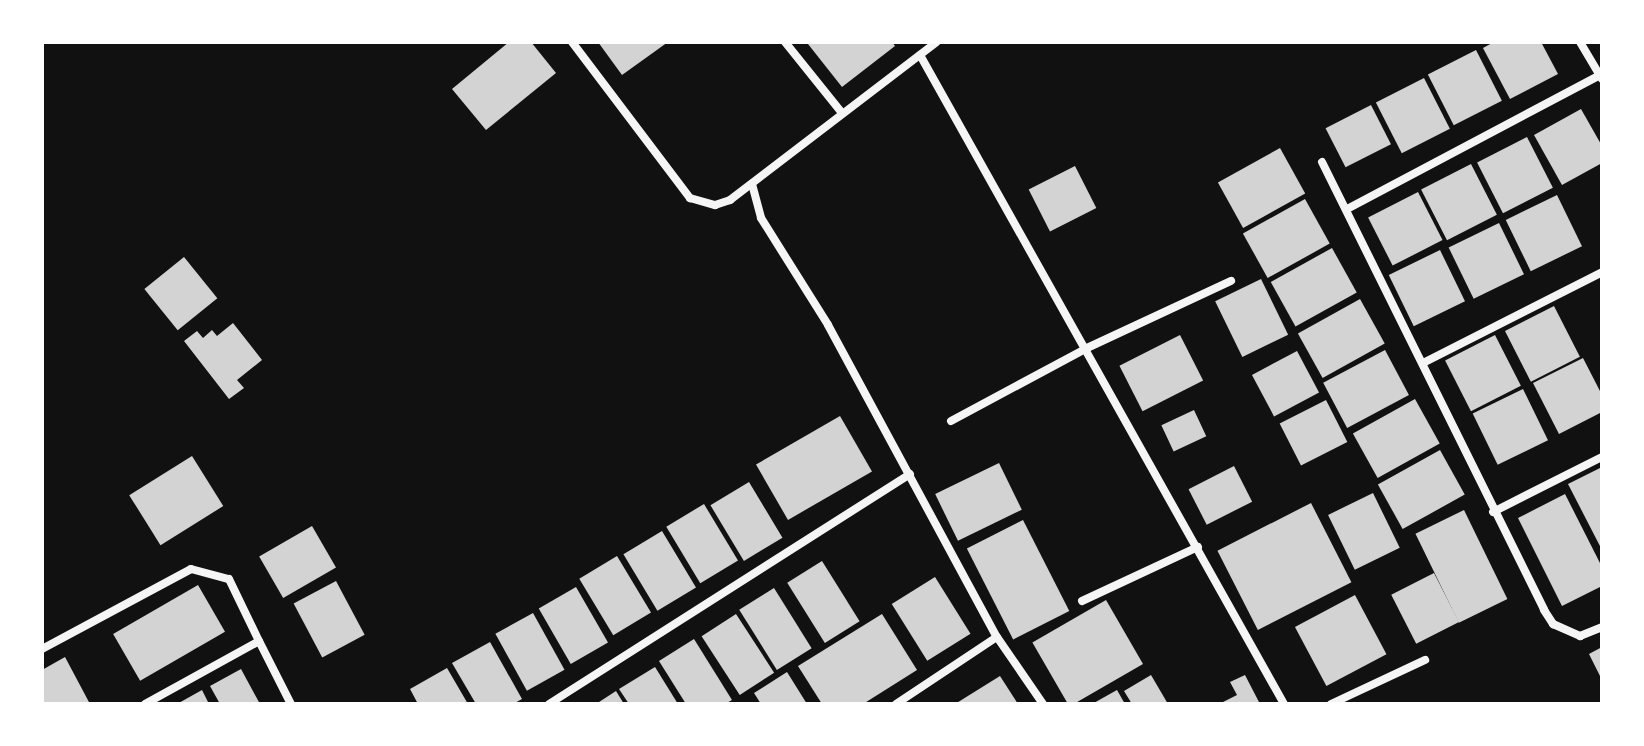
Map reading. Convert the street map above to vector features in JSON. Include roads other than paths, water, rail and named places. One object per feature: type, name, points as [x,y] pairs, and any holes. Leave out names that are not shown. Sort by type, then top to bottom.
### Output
[{"type":"street","points":[[572,42],[690,198],[715,205],[752,184],[937,42]]},
{"type":"street","points":[[785,42],[842,113]]},
{"type":"street","points":[[1349,208],[1601,77],[1580,42]]},
{"type":"street","points":[[920,55],[1284,704]]},
{"type":"street","points":[[1322,162],[1349,208],[1493,512],[1553,624],[1580,636],[1602,627]]},
{"type":"street","points":[[752,184],[761,218],[828,325],[997,637],[1043,704]]},
{"type":"street","points":[[1423,363],[1602,272]]},
{"type":"street","points":[[951,421],[1087,348],[1231,281]]},
{"type":"street","points":[[1493,512],[1602,457]]},
{"type":"street","points":[[549,704],[910,474]]},
{"type":"street","points":[[1082,601],[1198,547]]},
{"type":"street","points":[[42,649],[191,569],[229,579],[291,704]]},
{"type":"street","points":[[896,704],[997,637]]},
{"type":"street","points":[[145,704],[259,641]]},
{"type":"street","points":[[1331,704],[1425,660]]}]
